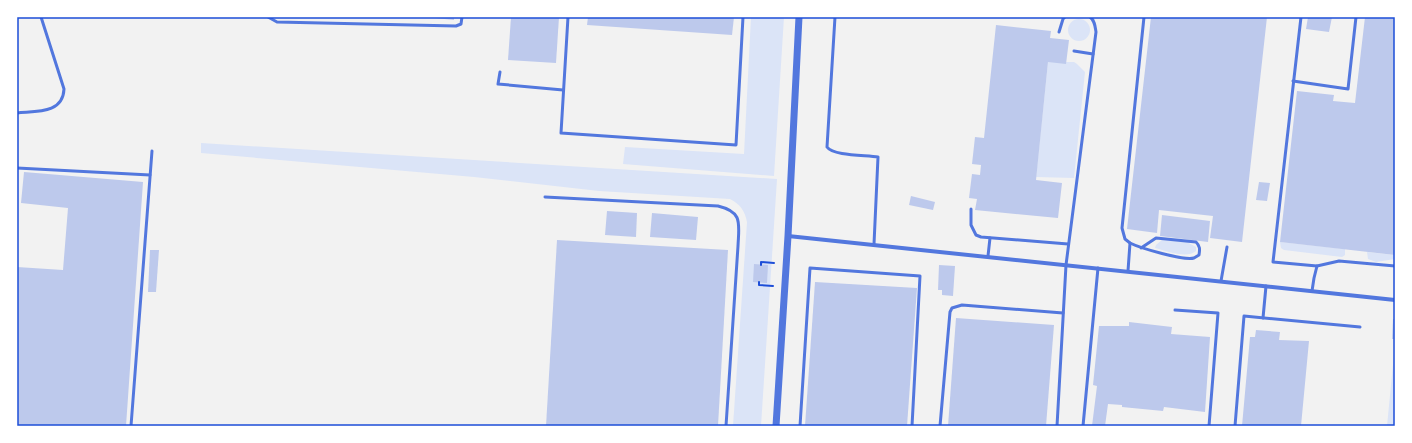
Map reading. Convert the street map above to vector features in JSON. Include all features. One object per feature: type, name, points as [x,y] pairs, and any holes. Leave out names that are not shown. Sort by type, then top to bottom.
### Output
[{"type":"street","points":[[776,426],[788,236],[799,17]]},
{"type":"street","points":[[788,236],[1395,300]]},
{"type":"lane","points":[[17,113],[52,109],[64,98],[64,89],[41,17]]},
{"type":"lane","points":[[268,17],[277,22],[456,26],[460,24],[462,17]]},
{"type":"lane","points":[[568,17],[561,133],[736,145],[743,17]]},
{"type":"lane","points":[[834,17],[827,147],[829,150],[837,153],[878,156],[874,244]]},
{"type":"lane","points":[[1059,32],[1065,17]]},
{"type":"lane","points":[[1057,426],[1068,244],[1093,54],[1095,26],[1093,19],[1090,17]]},
{"type":"lane","points":[[1141,248],[1156,238],[1196,242],[1200,249],[1199,255],[1194,258],[1187,258],[1141,248],[1125,239],[1122,228],[1144,17]]},
{"type":"lane","points":[[1300,17],[1273,262],[1317,266],[1339,261],[1395,266]]},
{"type":"lane","points":[[1293,81],[1348,89],[1356,17]]},
{"type":"lane","points":[[1074,51],[1093,54]]},
{"type":"lane","points":[[500,72],[498,84],[563,90]]},
{"type":"lane","points":[[131,426],[152,151]]},
{"type":"lane","points":[[17,168],[150,175]]},
{"type":"lane","points":[[545,196],[718,206],[730,209],[736,214],[739,229],[726,426]]},
{"type":"lane","points":[[972,209],[971,225],[976,235],[990,238],[1068,244]]},
{"type":"lane","points":[[988,256],[990,238]]},
{"type":"lane","points":[[1128,271],[1130,243]]},
{"type":"lane","points":[[1222,281],[1227,247]]},
{"type":"lane","points":[[1312,291],[1317,266]]},
{"type":"lane","points":[[800,426],[810,268],[920,276],[912,426]]},
{"type":"lane","points":[[1083,426],[1098,268]]},
{"type":"lane","points":[[1263,318],[1266,286]]},
{"type":"lane","points":[[940,426],[950,312],[952,308],[962,305],[1063,312]]},
{"type":"lane","points":[[1175,310],[1218,313],[1209,426]]},
{"type":"lane","points":[[1235,426],[1244,316],[1360,327]]},
{"type":"path","points":[[760,265],[761,262],[774,263]]},
{"type":"path","points":[[759,282],[759,285],[773,286]]},
{"type":"shaded area","points":[[751,17],[784,17],[774,176],[623,164],[625,147],[744,154]]},
{"type":"shaded area","points":[[1079,19],[1087,22],[1090,30],[1087,38],[1079,41],[1071,38],[1068,30],[1071,22]]},
{"type":"shaded area","points":[[1048,62],[1074,62],[1085,72],[1074,178],[1036,177]]},
{"type":"shaded area","points":[[201,143],[777,179],[761,426],[733,426],[747,222],[742,208],[730,199],[599,191],[474,177],[201,153]]},
{"type":"shaded area","points":[[1162,240],[1187,242],[1196,247],[1196,251],[1182,254],[1155,248],[1156,245]]},
{"type":"shaded area","points":[[1280,242],[1345,249],[1345,255],[1342,257],[1284,250],[1281,248]]},
{"type":"shaded area","points":[[1367,252],[1395,255],[1395,259],[1376,262],[1368,259]]},
{"type":"shaded area","points":[[1395,344],[1395,426],[1387,426]]},
{"type":"building","points":[[454,17],[454,20],[435,18]]},
{"type":"building","points":[[511,17],[559,17],[556,63],[508,60]]},
{"type":"building","points":[[588,17],[734,17],[732,35],[587,25]]},
{"type":"building","points":[[1151,17],[1267,17],[1242,242],[1210,238],[1213,216],[1159,210],[1157,233],[1127,229]]},
{"type":"building","points":[[1308,17],[1332,17],[1329,32],[1306,29]]},
{"type":"building","points":[[1365,17],[1395,17],[1395,255],[1280,242],[1297,91],[1334,95],[1333,101],[1355,103]]},
{"type":"building","points":[[996,25],[1051,31],[1050,38],[1069,40],[1066,64],[1048,62],[1036,180],[1062,183],[1058,218],[975,210],[977,199],[969,198],[972,174],[980,175],[981,165],[972,164],[975,137],[984,138]]},
{"type":"building","points":[[24,172],[143,182],[126,426],[17,426],[17,267],[63,270],[68,208],[21,203]]},
{"type":"building","points":[[1259,182],[1270,183],[1267,201],[1256,200]]},
{"type":"building","points":[[911,196],[935,202],[933,210],[909,205]]},
{"type":"building","points":[[607,211],[637,213],[636,237],[605,235]]},
{"type":"building","points":[[652,213],[698,217],[696,240],[650,237]]},
{"type":"building","points":[[1162,215],[1210,221],[1208,242],[1160,236]]},
{"type":"building","points":[[557,240],[728,250],[718,426],[546,426]]},
{"type":"building","points":[[150,250],[159,250],[156,292],[148,292]]},
{"type":"building","points":[[754,264],[768,265],[767,283],[753,282]]},
{"type":"building","points":[[939,265],[955,266],[953,296],[942,295],[942,290],[938,290]]},
{"type":"building","points":[[815,282],[917,288],[907,426],[805,426]]},
{"type":"building","points":[[956,318],[1054,325],[1046,426],[948,426]]},
{"type":"building","points":[[1393,319],[1395,319],[1395,339],[1392,339]]},
{"type":"building","points":[[1129,322],[1172,327],[1171,334],[1210,337],[1205,412],[1164,407],[1163,411],[1122,407],[1122,405],[1108,404],[1105,426],[1092,426],[1097,386],[1093,385],[1099,326],[1129,326]]},
{"type":"building","points":[[1256,330],[1280,332],[1279,340],[1309,341],[1301,426],[1242,426],[1250,337],[1255,337]]}]
